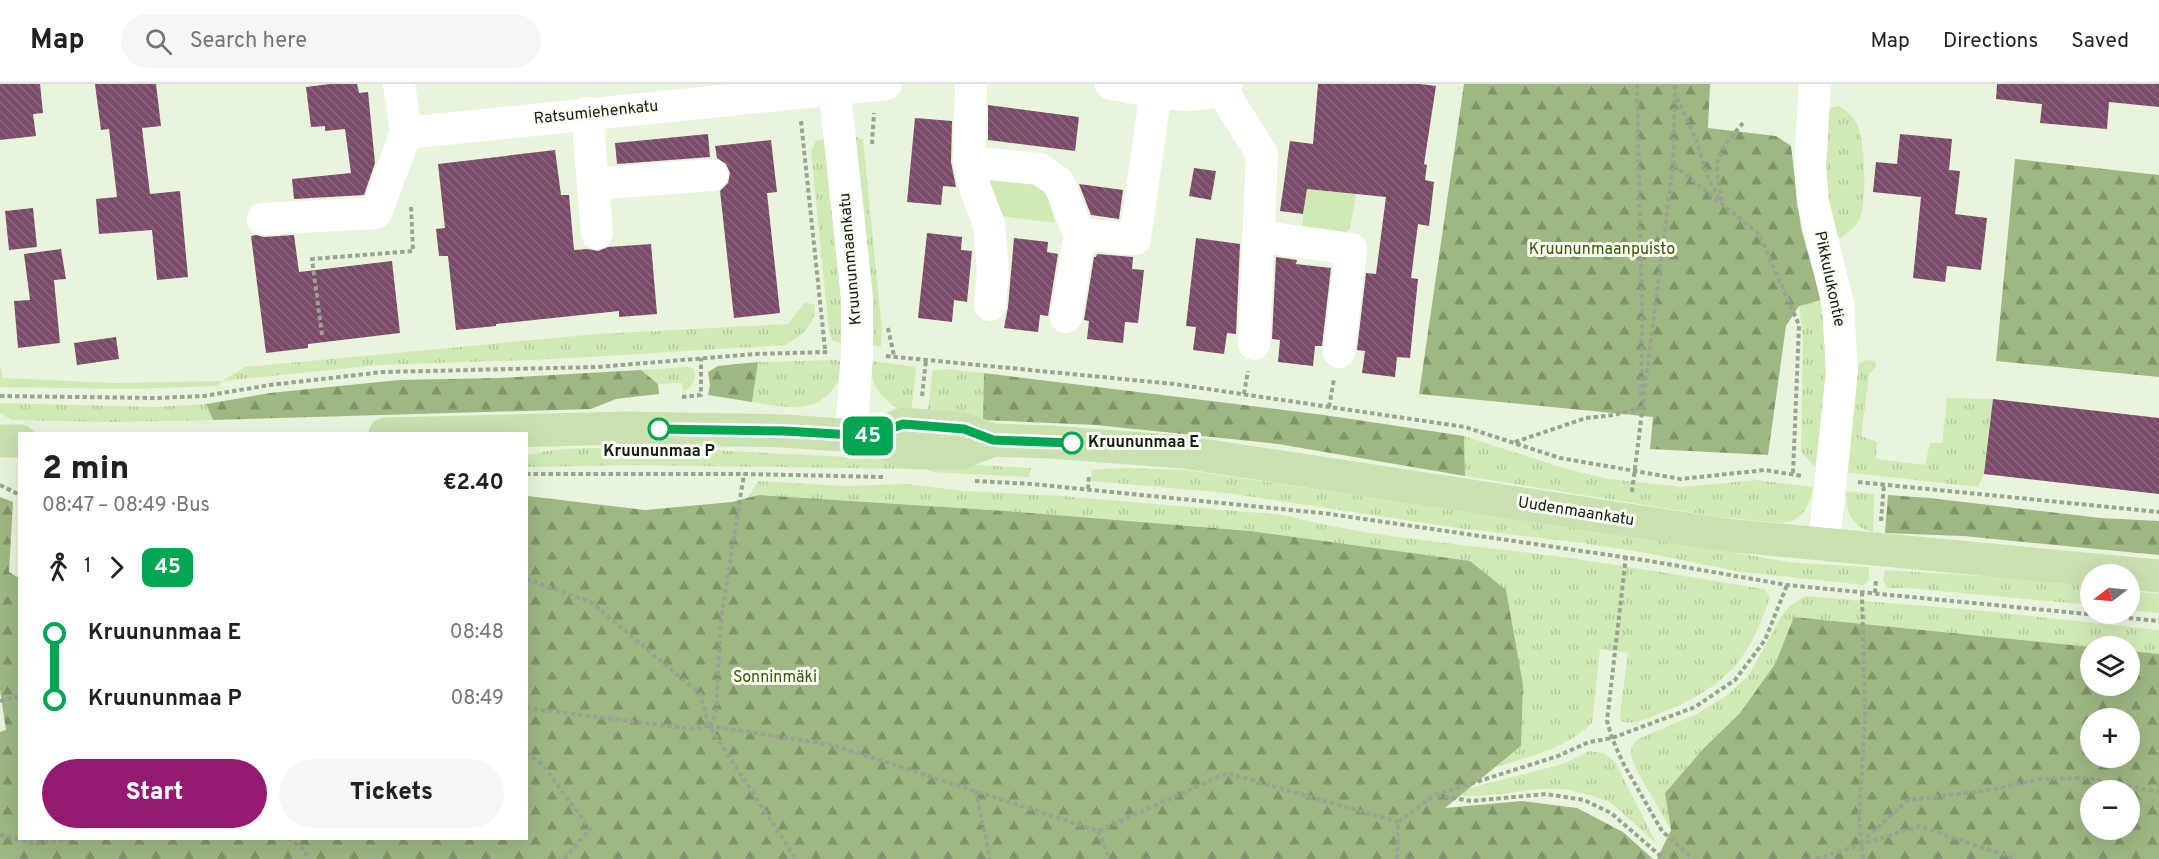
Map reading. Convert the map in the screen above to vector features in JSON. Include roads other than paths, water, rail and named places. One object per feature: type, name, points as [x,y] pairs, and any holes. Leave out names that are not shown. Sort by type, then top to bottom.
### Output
[{"type":"main road","name":"Uudenmaankatu","points":[[466,432],[627,428],[861,436],[900,451],[917,453],[961,453],[993,440],[1050,441],[1183,452],[1726,535],[2159,576]]},
{"type":"main road","points":[[0,441],[18,441]]},
{"type":"street","points":[[263,219],[376,213],[406,133],[399,84]]},
{"type":"street","name":"Ratsumiehenkatu","points":[[406,133],[587,113],[678,94],[796,94],[834,87],[886,84]]},
{"type":"street","points":[[970,84],[969,162],[975,188],[989,224],[993,272],[990,305]]},
{"type":"street","points":[[1111,84],[1186,95],[1205,95],[1224,87],[1262,154],[1254,344]]},
{"type":"street","name":"Pikkulukontie","points":[[1815,84],[1811,135],[1812,190],[1816,219],[1838,305],[1842,371],[1824,545]]},
{"type":"street","name":"Kruununmaankatu","points":[[834,87],[857,298],[861,436]]},
{"type":"street","points":[[1080,234],[1135,239],[1156,91]]},
{"type":"street","points":[[587,113],[597,233]]},
{"type":"street","points":[[969,162],[1039,169],[1059,183],[1080,234],[1066,317]]},
{"type":"street","points":[[592,184],[712,175]]},
{"type":"street","points":[[1258,236],[1351,249],[1340,352]]},
{"type":"place","name":"Kruununmaa P","points":[[659,429]]},
{"type":"place","name":"Kruununmaa E","points":[[1072,443]]},
{"type":"park label","name":"Kruununmaanpuisto","points":[[1602,250]]},
{"type":"park label","name":"Sonninmäki","points":[[775,678]]}]
